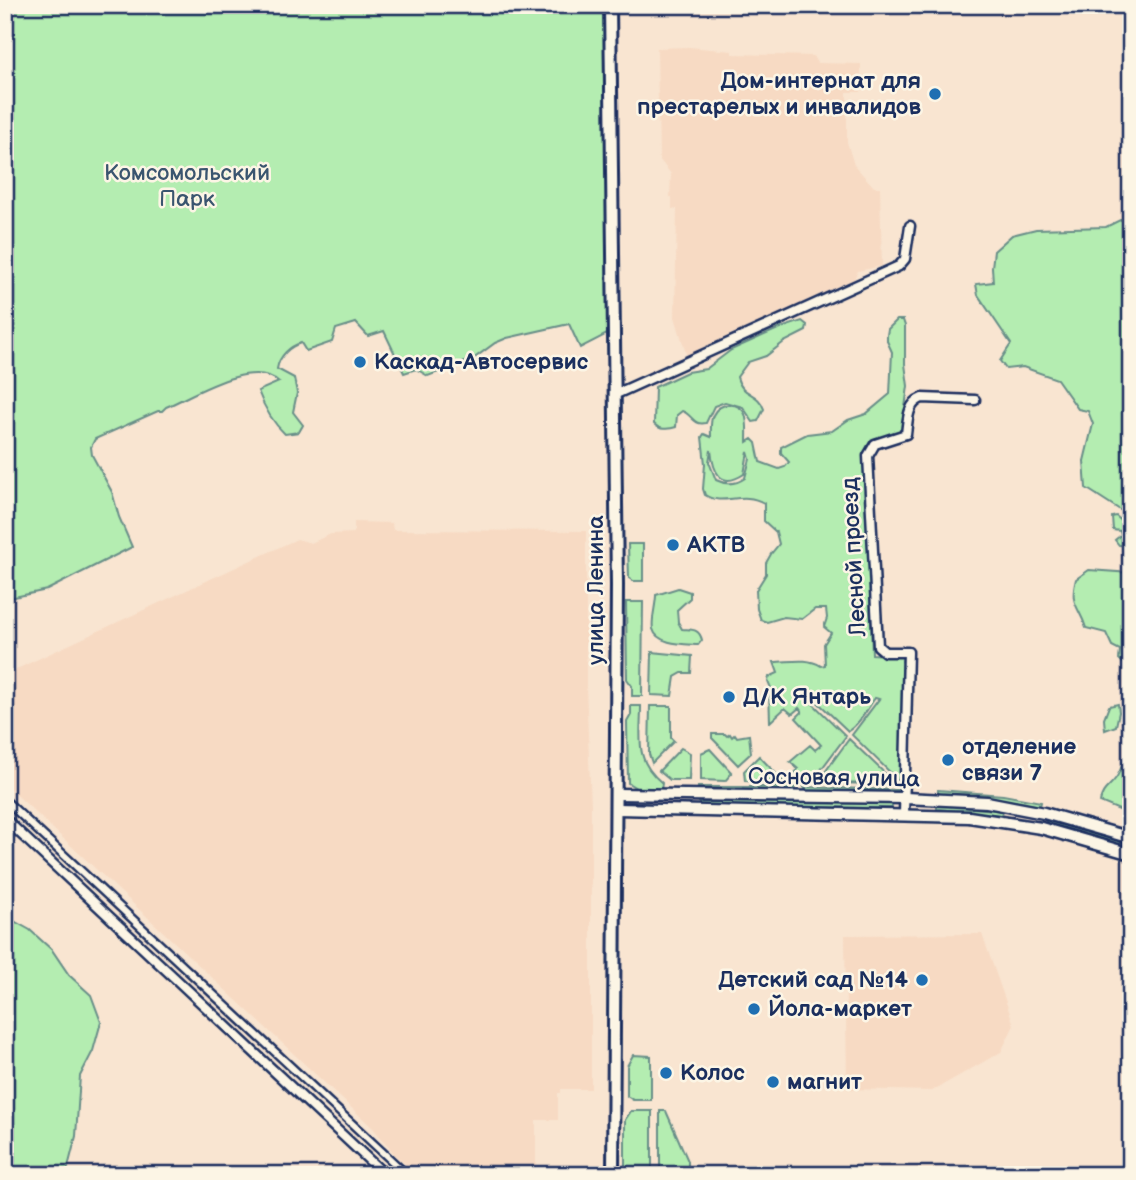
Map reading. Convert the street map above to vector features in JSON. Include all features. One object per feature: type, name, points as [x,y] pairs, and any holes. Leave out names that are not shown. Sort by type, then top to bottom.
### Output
[{"type":"main road","name":"улица Ленина","points":[[610,5],[616,394],[617,809],[612,1175]]},
{"type":"street","points":[[616,394],[899,266],[905,259],[910,226]]},
{"type":"street","name":"Лесной проезд","points":[[904,814],[908,652],[885,652],[878,646],[868,456],[875,444],[906,434],[914,401],[922,398],[975,400]]},
{"type":"street","name":"Сосновая улица","points":[[616,794],[964,800],[1014,807],[1131,838]]},
{"type":"street","points":[[5,800],[407,1175]]},
{"type":"street","name":"Сосновая улица","points":[[617,809],[949,815],[1013,822],[1131,854]]},
{"type":"street","points":[[5,819],[384,1175]]},
{"type":"shaded area","points":[[689,47],[732,51],[732,54],[813,56],[817,63],[861,64],[861,92],[847,92],[847,142],[854,165],[874,187],[880,187],[882,266],[858,271],[854,279],[687,357],[675,317],[677,209],[672,209],[671,174],[659,159],[657,48]]},
{"type":"shaded area","points":[[354,522],[392,523],[393,530],[586,531],[586,686],[591,806],[591,1089],[561,1089],[561,1093],[558,1093],[558,1120],[536,1120],[536,1175],[417,1175],[396,1156],[373,1128],[5,784],[5,675],[297,539],[311,543],[331,534],[354,533]]},
{"type":"shaded area","name":"Детский сад №14","points":[[982,934],[1014,1025],[1001,1052],[932,1091],[847,1089],[845,935]]},
{"type":"green space","name":"Комсомольский Парк","points":[[5,5],[610,5],[615,330],[580,348],[569,324],[507,338],[473,359],[428,376],[416,369],[404,373],[384,331],[368,336],[356,323],[336,329],[332,342],[306,351],[301,343],[297,344],[283,356],[277,369],[294,378],[297,393],[293,412],[303,425],[299,432],[285,434],[272,419],[260,397],[258,391],[279,382],[268,376],[254,374],[207,387],[162,411],[95,439],[91,447],[92,455],[112,492],[132,547],[47,590],[5,599]]},
{"type":"green space","points":[[1122,219],[1131,223],[1131,517],[1086,488],[1084,461],[1093,424],[1088,411],[1078,409],[1057,379],[1023,367],[1006,369],[1000,361],[1011,344],[978,295],[976,284],[993,282],[994,251],[1012,235],[1036,229],[1106,227]]},
{"type":"green space","points":[[897,320],[903,320],[908,386],[902,430],[865,452],[872,654],[906,656],[902,661],[902,781],[852,735],[879,699],[875,698],[859,721],[848,731],[807,692],[800,691],[846,736],[811,783],[799,782],[793,776],[798,769],[790,762],[810,745],[815,750],[821,745],[796,718],[802,712],[799,708],[792,714],[785,708],[770,722],[771,688],[768,681],[769,677],[778,673],[774,662],[804,661],[825,665],[824,644],[831,633],[824,627],[826,609],[815,609],[802,619],[784,617],[767,622],[761,620],[757,609],[756,590],[766,574],[766,563],[779,544],[776,532],[764,521],[764,503],[756,499],[719,499],[705,495],[702,437],[704,434],[711,437],[711,420],[716,411],[724,406],[734,405],[745,414],[747,442],[752,439],[756,443],[760,462],[779,469],[785,467],[789,462],[781,453],[781,447],[807,434],[832,431],[848,420],[866,414],[890,394],[892,352],[887,341],[888,329]],"holes":[[[711,450],[719,476],[729,480],[744,474],[748,452],[750,459],[745,478],[730,484],[716,480],[709,462]]]},
{"type":"green space","points":[[802,321],[807,325],[806,331],[784,342],[766,356],[748,362],[737,377],[742,388],[758,399],[764,409],[758,421],[753,422],[743,407],[725,402],[714,406],[706,423],[698,423],[682,411],[677,415],[676,427],[662,429],[654,424],[655,387],[687,372],[706,369],[731,350]]},
{"type":"green space","points":[[1116,516],[1128,527],[1131,546],[1119,545],[1115,540],[1121,535],[1120,531],[1113,530],[1112,517]]},
{"type":"green space","points":[[628,544],[643,544],[643,581],[629,578]]},
{"type":"green space","points":[[1089,570],[1131,573],[1131,670],[1119,659],[1120,650],[1112,646],[1106,633],[1086,628],[1076,605],[1076,579]]},
{"type":"green space","points":[[678,588],[690,592],[690,598],[677,610],[678,622],[682,629],[699,633],[702,640],[698,645],[666,641],[653,629],[656,595]]},
{"type":"green space","points":[[626,602],[643,602],[642,696],[632,696],[632,686],[627,679]]},
{"type":"green space","points":[[652,652],[692,656],[691,673],[682,673],[675,677],[672,696],[651,695]]},
{"type":"green space","points":[[1118,704],[1116,726],[1105,730],[1104,719],[1109,706]]},
{"type":"green space","points":[[631,706],[641,706],[640,739],[643,757],[662,783],[661,790],[638,789],[628,783],[627,722],[631,715]]},
{"type":"green space","points":[[650,706],[671,706],[671,738],[674,741],[652,763],[649,754]]},
{"type":"green space","points":[[712,734],[730,734],[732,737],[735,734],[737,737],[749,735],[751,753],[738,765],[712,738]]},
{"type":"green space","points":[[849,739],[896,784],[817,783]]},
{"type":"green space","points":[[1131,745],[1131,815],[1100,802],[1104,791],[1118,774]]},
{"type":"green space","points":[[681,748],[690,753],[689,780],[670,780],[659,771]]},
{"type":"green space","points":[[710,749],[732,773],[725,781],[701,780],[701,753]]},
{"type":"green space","points":[[759,756],[784,782],[745,781],[744,771]]},
{"type":"green space","points":[[698,787],[794,787],[795,791],[698,791]]},
{"type":"green space","points":[[804,787],[898,790],[898,794],[807,792]]},
{"type":"green space","points":[[938,790],[1003,795],[1041,802],[1040,806],[1001,799],[938,794]]},
{"type":"green space","points":[[699,802],[892,803],[892,808],[699,806]]},
{"type":"green space","points":[[937,804],[1003,811],[1002,815],[937,809]]},
{"type":"green space","points":[[1047,819],[1131,843],[1131,849],[1045,824]]},
{"type":"green space","points":[[5,916],[30,930],[52,950],[69,975],[91,995],[101,1022],[93,1051],[80,1076],[76,1136],[66,1175],[5,1175]]},
{"type":"green space","points":[[633,1055],[651,1056],[651,1100],[633,1100],[627,1096],[627,1066]]},
{"type":"green space","points":[[631,1111],[652,1111],[652,1175],[625,1175],[625,1120]]},
{"type":"green space","points":[[660,1111],[666,1111],[688,1161],[688,1175],[660,1175]]},
{"type":"place","name":"Дом-интернат для престарелых и инвалидов","points":[[935,94]]},
{"type":"place","name":"Каскад-Автосервис","points":[[360,362]]},
{"type":"place","name":"АКТВ","points":[[673,545]]},
{"type":"place","name":"Д/К Янтарь","points":[[729,697]]},
{"type":"place","name":"отделение связи 7","points":[[948,760]]},
{"type":"place","name":"Детский сад №14","points":[[922,980]]},
{"type":"place","name":"Йола-маркет","points":[[754,1009]]},
{"type":"place","name":"Колос","points":[[666,1073]]},
{"type":"place","name":"магнит","points":[[773,1082]]}]
